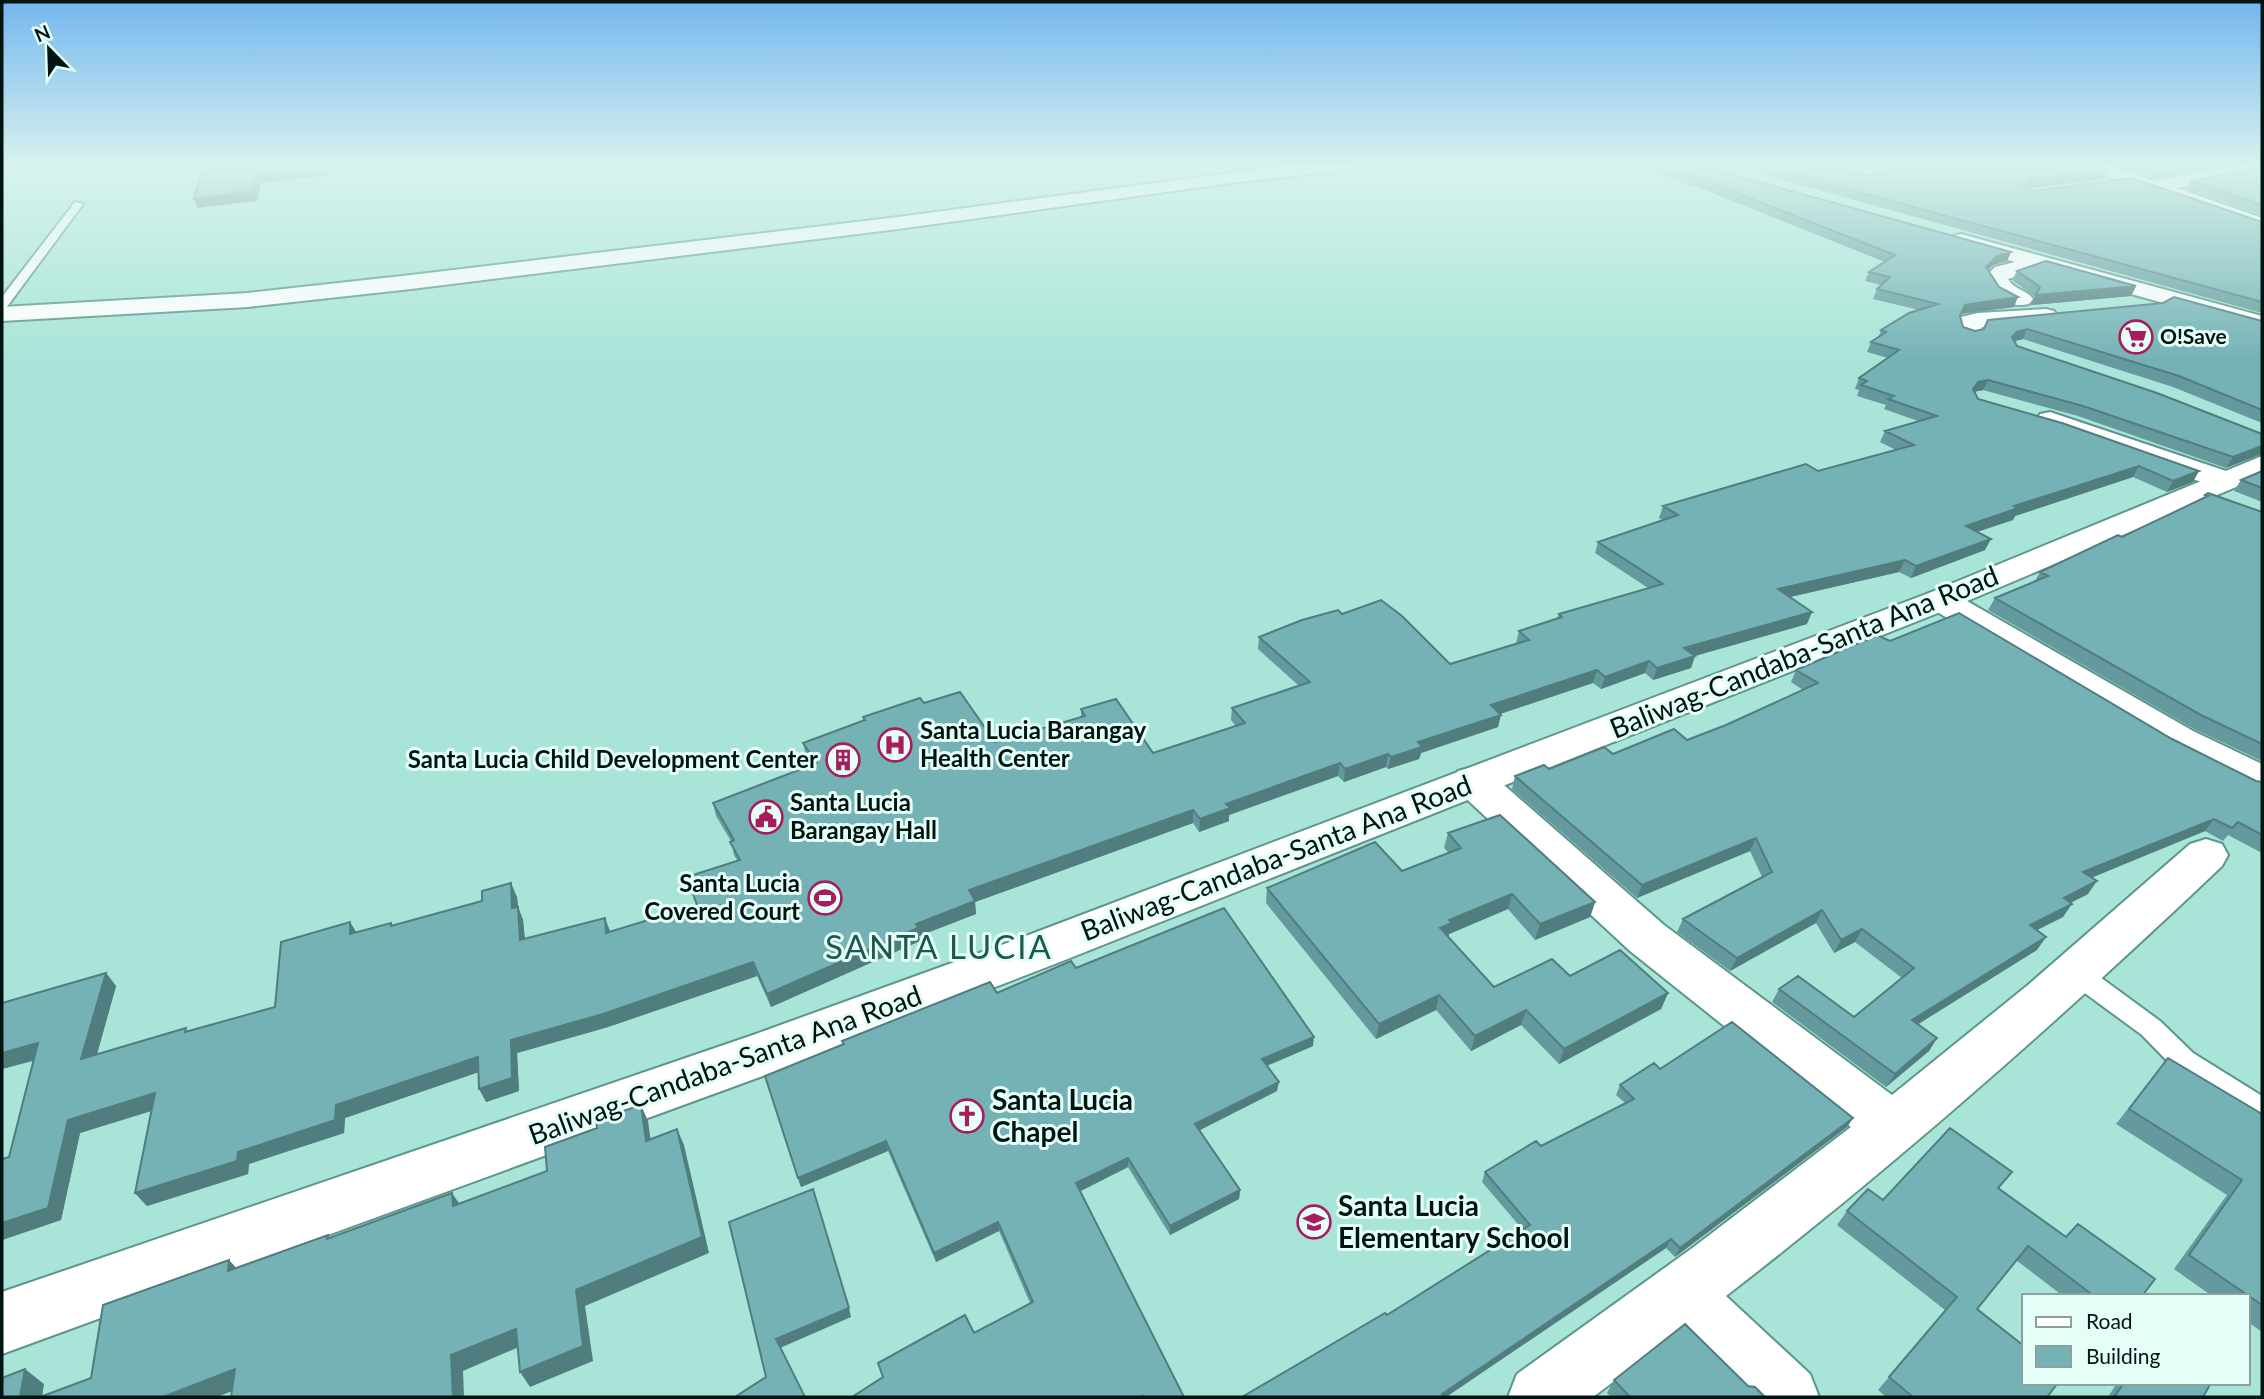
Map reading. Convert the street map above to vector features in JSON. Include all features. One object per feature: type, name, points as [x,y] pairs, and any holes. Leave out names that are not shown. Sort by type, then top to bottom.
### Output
[{"type":"street","points":[[2,314],[248,300],[838,230]]},
{"type":"street","points":[[1934,233],[2262,323]]},
{"type":"street","points":[[2021,299],[2003,291],[1996,277],[2003,272],[2039,262]]},
{"type":"street","points":[[2123,307],[2178,301]]},
{"type":"street","points":[[1970,331],[1970,323],[1978,320],[2068,313]]},
{"type":"street","points":[[2020,411],[2231,485]]},
{"type":"street","name":"Baliwag-Candaba-Santa Ana Road","points":[[2,1323],[764,1053],[1043,949],[2231,485]]},
{"type":"street","points":[[1941,600],[2179,740],[2262,782]]},
{"type":"street","points":[[1473,781],[1647,938],[1894,1128]]},
{"type":"street","points":[[1540,1397],[1681,1296],[1894,1128],[2076,973],[2206,855]]},
{"type":"street","points":[[1681,1296],[1787,1397]]},
{"type":"lane","points":[[2,305],[58,230]]},
{"type":"lane","points":[[2076,973],[2151,1028],[2184,1061],[2262,1110]]},
{"type":"building","points":[[1832,230],[1933,230],[2011,252],[1997,256],[1986,267],[1999,287],[2018,297],[1965,305],[1960,316],[1963,327],[1975,331],[1984,329],[1988,320],[2163,303],[2174,297],[2262,321],[2262,410],[2179,376],[2027,329],[2012,337],[2017,346],[2157,393],[2262,434],[2262,446],[2233,457],[2083,406],[1988,380],[1978,382],[1973,389],[1978,399],[2062,423],[2199,471],[2173,481],[2139,466],[2014,506],[2018,508],[1966,526],[1991,539],[1916,566],[1905,560],[1778,589],[1812,612],[1684,648],[1695,656],[1657,668],[1649,661],[1605,677],[1597,670],[1491,705],[1501,715],[1418,742],[1422,747],[1391,757],[1388,754],[1345,769],[1340,763],[1226,804],[1230,808],[1200,819],[1193,810],[969,890],[975,901],[916,924],[918,928],[767,994],[753,962],[603,1014],[511,1040],[512,1078],[479,1089],[478,1057],[336,1105],[335,1120],[238,1152],[237,1161],[135,1193],[155,1093],[68,1120],[48,1208],[2,1223],[2,1159],[9,1157],[38,1043],[2,1053],[2,1003],[106,973],[81,1059],[186,1028],[185,1032],[275,1007],[281,942],[350,922],[350,934],[391,923],[391,926],[482,901],[482,891],[511,883],[512,908],[518,907],[520,940],[605,918],[606,933],[697,905],[687,877],[740,860],[730,842],[734,840],[713,803],[817,763],[803,743],[865,720],[863,717],[920,698],[924,703],[960,692],[995,742],[1085,716],[1081,709],[1116,699],[1153,753],[1245,723],[1232,708],[1310,682],[1259,637],[1302,620],[1338,610],[1342,614],[1381,600],[1402,616],[1450,664],[1529,640],[1519,631],[1562,617],[1559,614],[1663,584],[1598,542],[1678,515],[1663,506],[1806,464],[1818,471],[1914,445],[1885,431],[1937,416],[1888,399],[1894,396],[1861,385],[1867,381],[1859,378],[1899,350],[1871,342],[1886,332],[1881,330],[1909,313],[1938,304],[1877,289],[1890,277],[1869,272],[1895,255]]},
{"type":"building","points":[[1999,230],[2262,230],[2262,302]]},
{"type":"building","points":[[2046,261],[2136,286],[2036,295],[2040,287],[2017,271]]},
{"type":"building","points":[[2262,471],[2262,488],[2241,480]]},
{"type":"building","points":[[2208,493],[2262,512],[2262,744],[2203,716],[1995,598],[2048,576],[2040,572],[2118,535],[2122,537],[2208,496],[2205,495]]},
{"type":"building","points":[[1959,613],[2172,739],[2262,782],[2262,835],[2238,822],[2232,828],[2214,819],[2083,872],[2097,881],[2064,898],[2072,904],[2030,925],[2046,937],[1912,1020],[1937,1038],[1895,1074],[1779,989],[1798,976],[1854,1017],[1914,968],[1862,929],[1841,940],[1822,910],[1737,958],[1683,919],[1772,872],[1756,838],[1642,885],[1515,776],[1544,765],[1549,769],[1604,747],[1613,754],[1674,729],[1687,740],[1818,683],[1796,670],[1877,635],[1890,641]]},
{"type":"building","points":[[1500,815],[1595,902],[1540,924],[1512,894],[1449,920],[1452,923],[1440,928],[1494,987],[1552,959],[1570,976],[1620,950],[1668,993],[1564,1049],[1526,1010],[1475,1036],[1439,995],[1379,1024],[1267,888],[1375,842],[1402,871],[1461,848],[1448,833]]},
{"type":"building","points":[[1224,908],[1314,1037],[1262,1059],[1279,1082],[1195,1124],[1240,1190],[1170,1226],[1128,1158],[1076,1183],[1184,1397],[852,1397],[883,1377],[878,1363],[965,1315],[974,1333],[1033,1302],[998,1222],[934,1253],[886,1141],[798,1178],[765,1076],[844,1044],[842,1041],[990,982],[997,993],[1071,961],[1076,968]]},
{"type":"building","points":[[1732,1022],[1853,1118],[1680,1248],[1671,1239],[1442,1394],[1444,1397],[1242,1397],[1385,1313],[1387,1315],[1530,1225],[1485,1172],[1536,1141],[1541,1146],[1634,1099],[1620,1085],[1654,1063],[1660,1069]]},
{"type":"building","points":[[2168,1058],[2262,1114],[2262,1305],[2250,1294],[2246,1294],[2189,1255],[2242,1180],[2129,1109]]},
{"type":"building","points":[[641,1105],[646,1141],[677,1129],[702,1237],[576,1290],[583,1346],[520,1372],[516,1329],[451,1355],[453,1397],[231,1397],[235,1369],[163,1397],[40,1397],[91,1378],[103,1305],[229,1260],[228,1271],[328,1235],[327,1239],[452,1193],[453,1206],[547,1171],[545,1147],[597,1128],[596,1120]]},
{"type":"building","points":[[1950,1128],[2012,1172],[1998,1188],[2066,1237],[2078,1224],[2155,1279],[2144,1294],[2091,1294],[2028,1246],[1977,1309],[2022,1344],[2022,1385],[2056,1385],[2047,1397],[1913,1397],[1889,1377],[1957,1297],[1847,1211],[1868,1189],[1883,1200]]},
{"type":"building","points":[[813,1189],[849,1308],[776,1339],[805,1397],[735,1397],[766,1377],[729,1222]]},
{"type":"building","points":[[1685,1324],[1748,1386],[1755,1387],[1765,1397],[1630,1397],[1614,1380]]},
{"type":"building","points":[[25,1369],[20,1397],[2,1397],[2,1378]]},
{"type":"building","points":[[2123,1385],[2210,1385],[2203,1397],[2114,1397]]},
{"type":"place","name":"O!Save","points":[[2136,337]]},
{"type":"place","name":"Santa Lucia Barangay Health Center","points":[[895,745]]},
{"type":"place","name":"Santa Lucia Child Development Center","points":[[843,760]]},
{"type":"place","name":"Santa Lucia Barangay Hall","points":[[766,817]]},
{"type":"place","name":"Santa Lucia Covered Court","points":[[825,898]]},
{"type":"place","name":"Santa Lucia Chapel","points":[[967,1116]]},
{"type":"place","name":"Santa Lucia Elementary School","points":[[1314,1222]]},
{"type":"district","name":"SANTA LUCIA","points":[[939,947]]}]
